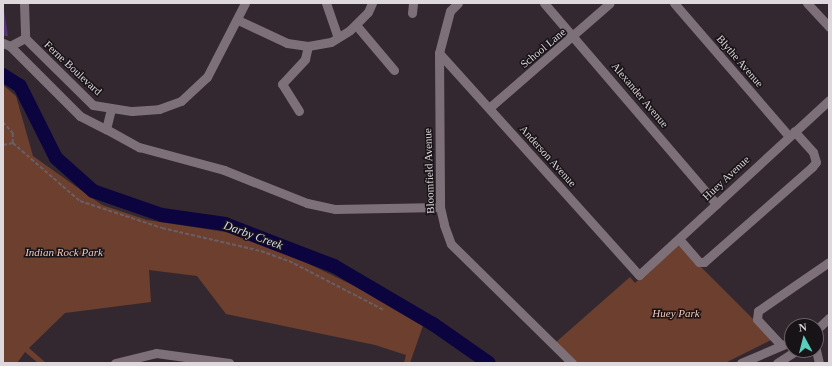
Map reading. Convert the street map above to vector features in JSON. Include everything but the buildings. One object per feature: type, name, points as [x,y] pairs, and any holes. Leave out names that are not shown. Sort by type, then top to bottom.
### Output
[{"type":"street","points":[[24,3],[25,38],[6,44],[64,104],[139,147],[224,170],[307,203],[334,209],[440,207]]},
{"type":"street","name":"Ferne Boulevard","points":[[25,38],[93,105],[111,109],[159,109],[181,101],[207,76],[238,20],[245,3]]},
{"type":"street","points":[[326,3],[338,37]]},
{"type":"street","points":[[238,20],[286,43],[308,46],[338,37],[356,25],[372,3]]},
{"type":"street","name":"Bloomfield Avenue","points":[[458,3],[450,11],[439,53],[440,207],[451,244],[572,363]]},
{"type":"street","name":"Alexander Avenue","points":[[544,3],[716,204]]},
{"type":"street","name":"School Lane","points":[[489,108],[574,37],[610,3]]},
{"type":"street","name":"Blythe Avenue","points":[[674,3],[791,133],[813,152],[816,162],[704,262],[699,262],[679,239]]},
{"type":"street","points":[[807,3],[829,27]]},
{"type":"street","points":[[356,25],[394,70]]},
{"type":"street","points":[[299,111],[282,84],[305,59],[308,46]]},
{"type":"street","name":"Anderson Avenue","points":[[439,53],[640,275]]},
{"type":"street","name":"Huey Avenue","points":[[640,275],[791,133],[829,100]]},
{"type":"street","points":[[106,129],[111,109]]},
{"type":"street","points":[[781,345],[757,319],[758,311],[829,262]]},
{"type":"street","points":[[741,363],[784,344]]},
{"type":"street","points":[[115,363],[156,353],[229,363]]},
{"type":"path","points":[[3,122],[12,134],[12,143],[80,201],[162,228],[262,251],[289,261],[384,310]]},
{"type":"path","points":[[3,145],[12,143]]},
{"type":"green space","name":"Indian Rock Park","points":[[3,85],[16,96],[33,156],[102,205],[147,220],[251,236],[425,320],[410,363],[404,363],[406,355],[375,345],[226,314],[197,276],[149,270],[151,302],[65,313],[29,348],[46,363],[38,363],[25,352],[17,363],[3,363]]},
{"type":"green space","name":"Huey Park","points":[[678,244],[773,339],[725,363],[573,363],[555,343],[630,277],[635,283]]},
{"type":"waterway","name":"Darby Creek","points":[[3,75],[20,86],[56,158],[93,191],[162,215],[225,224],[334,266],[433,324],[489,363]]}]
